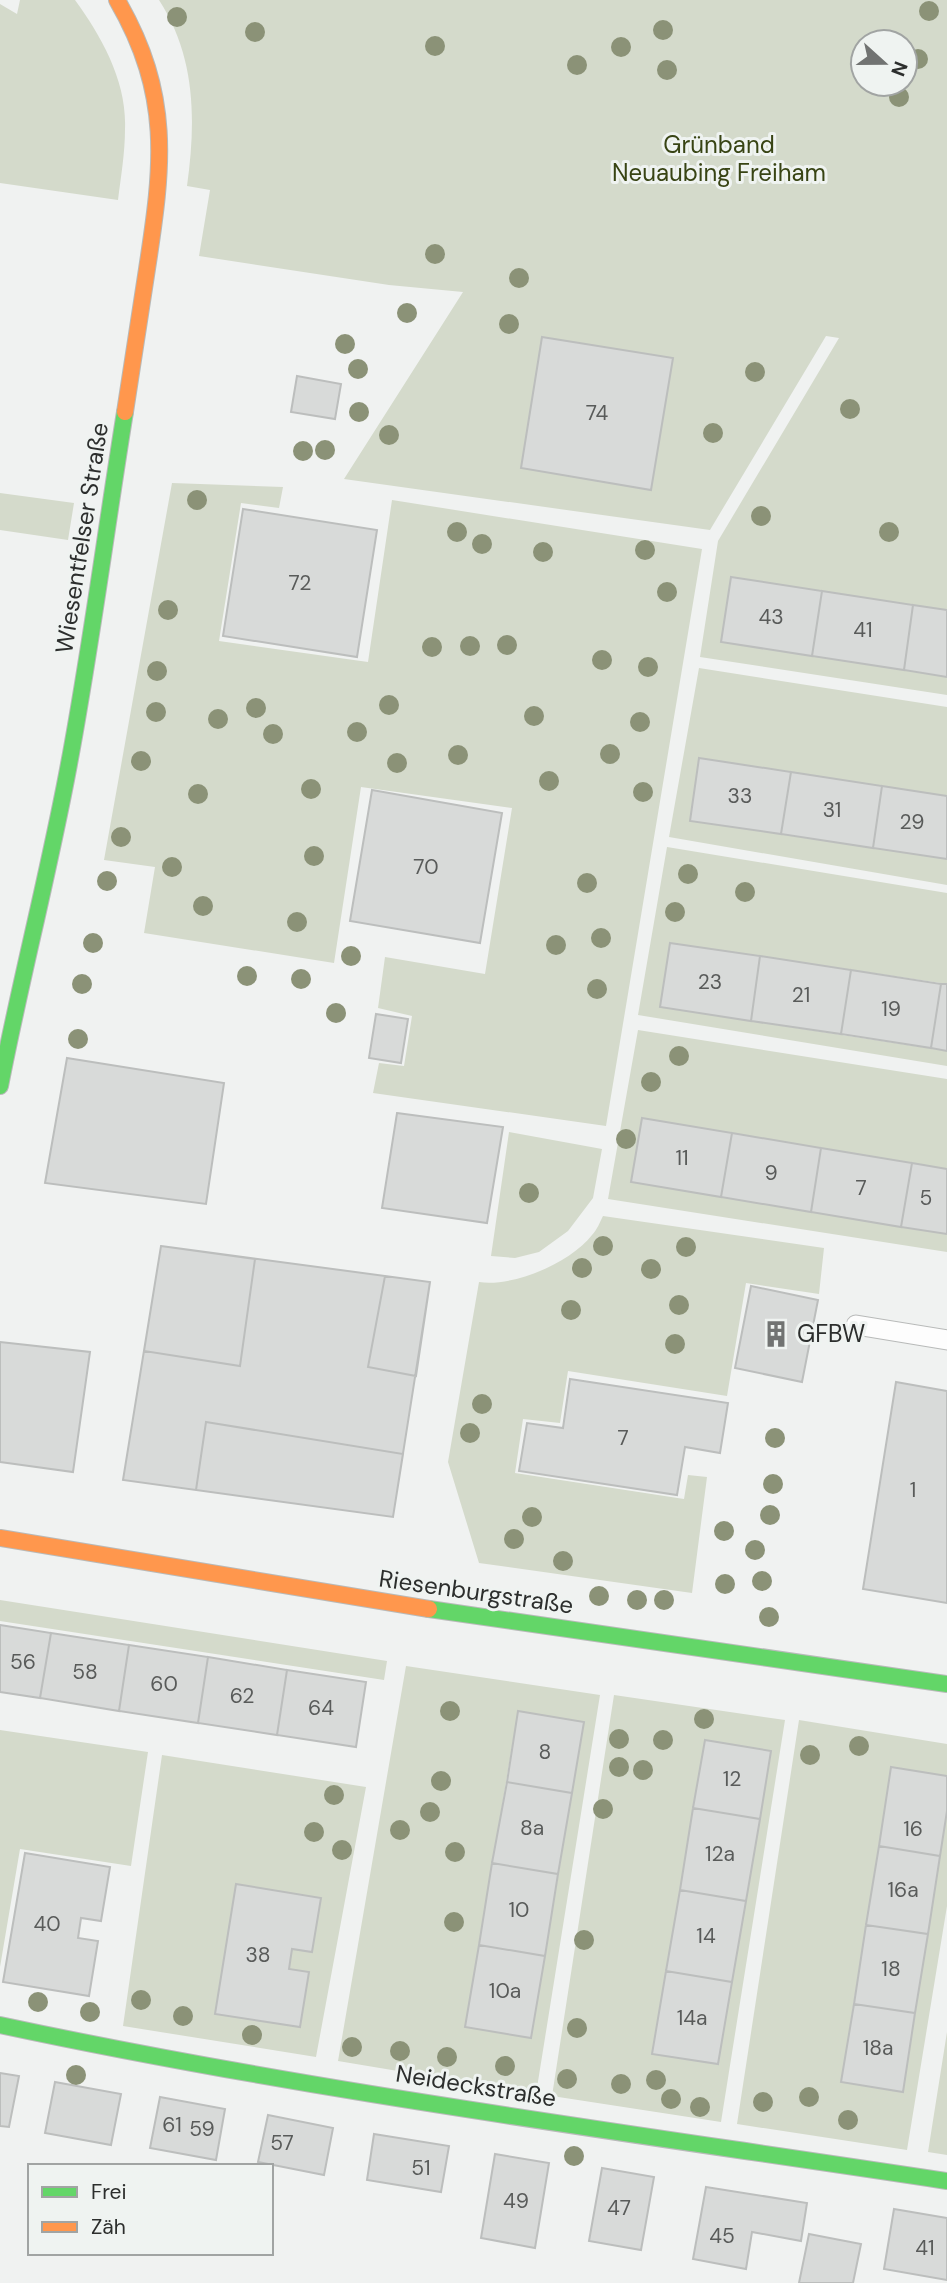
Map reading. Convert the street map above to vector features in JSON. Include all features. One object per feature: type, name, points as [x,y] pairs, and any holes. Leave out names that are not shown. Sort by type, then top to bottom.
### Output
[{"type":"street","name":"Wiesentfelser Straße","points":[[0,1086],[18,992],[46,882],[69,761],[159,192],[162,140],[155,89],[139,39],[117,0]]},
{"type":"street","name":"Riesenburgstraße","points":[[0,1538],[408,1606],[947,1684]]},
{"type":"street","name":"Neideckstraße","points":[[0,2025],[112,2049],[326,2086],[947,2181]]},
{"type":"lane","points":[[856,1325],[947,1340]]},
{"type":"green space","points":[[20,0],[75,0],[111,61],[125,111],[118,200],[0,183],[0,4],[17,14]]},
{"type":"green space","name":"Grünband Neuaubing Freiham","points":[[159,0],[947,0],[947,610],[731,577],[721,642],[947,677],[947,695],[700,657],[718,541],[839,338],[826,336],[710,530],[344,479],[463,292],[389,285],[199,256],[210,190],[187,186],[192,114],[180,44]],"holes":[[[542,337],[672,359],[651,489],[521,468]]]},
{"type":"green space","points":[[172,483],[283,487],[279,508],[241,503],[219,641],[368,662],[392,500],[702,549],[606,1126],[373,1093],[379,1063],[404,1066],[412,1016],[378,1008],[385,957],[485,974],[512,808],[361,787],[334,963],[144,933],[155,867],[104,860]]},
{"type":"green space","points":[[0,493],[74,503],[68,540],[0,530]]},
{"type":"green space","points":[[699,668],[947,707],[947,796],[700,758],[691,821],[947,859],[947,885],[669,837]]},
{"type":"green space","points":[[667,847],[947,893],[947,984],[670,943],[660,1007],[947,1051],[947,1066],[638,1015]]},
{"type":"green space","points":[[638,1030],[947,1079],[947,1169],[632,1182],[947,1234],[947,1252],[608,1199]]},
{"type":"green space","points":[[509,1132],[602,1149],[593,1198],[568,1231],[539,1252],[515,1258],[491,1256]]},
{"type":"green space","points":[[603,1216],[824,1248],[819,1294],[746,1283],[727,1396],[568,1371],[560,1423],[523,1419],[515,1473],[684,1499],[688,1475],[707,1477],[692,1593],[479,1563],[448,1462],[479,1282],[508,1281],[556,1263],[582,1245],[595,1231]]},
{"type":"green space","points":[[0,1600],[387,1661],[384,1680],[0,1621]]},
{"type":"green space","points":[[406,1666],[600,1695],[536,2094],[338,2061]],"holes":[[[518,1711],[584,1722],[531,2038],[465,2026]]]},
{"type":"green space","points":[[614,1695],[785,1720],[721,2122],[552,2096]],"holes":[[[705,1740],[771,1752],[718,2064],[653,2053]]]},
{"type":"green space","points":[[799,1720],[947,1744],[947,1776],[891,1768],[841,2082],[903,2092],[947,1811],[947,1906],[907,2150],[737,2124]]},
{"type":"green space","points":[[0,1730],[148,1752],[131,1866],[20,1849],[0,1967]]},
{"type":"green space","points":[[162,1755],[366,1787],[316,2057],[123,2026]],"holes":[[[236,1884],[321,1898],[312,1952],[292,1949],[289,1969],[309,1973],[300,2027],[215,2013]]]},
{"type":"green space","points":[[947,2032],[947,2155],[928,2152]]},
{"type":"building","points":[[542,337],[673,358],[651,490],[521,468]]},
{"type":"building","points":[[297,376],[341,384],[335,419],[291,412]]},
{"type":"building","points":[[243,509],[377,530],[357,657],[223,636]]},
{"type":"building","points":[[731,577],[822,591],[812,656],[721,642]]},
{"type":"building","points":[[822,591],[913,605],[904,670],[812,656]]},
{"type":"building","points":[[913,605],[947,610],[947,677],[904,670]]},
{"type":"building","points":[[699,758],[791,772],[781,834],[690,821]]},
{"type":"building","points":[[791,772],[882,786],[873,848],[781,834]]},
{"type":"building","points":[[882,786],[947,796],[947,859],[873,848]]},
{"type":"building","points":[[372,790],[502,813],[480,943],[350,921]]},
{"type":"building","points":[[670,943],[760,956],[751,1021],[660,1007]]},
{"type":"building","points":[[760,956],[851,970],[841,1034],[751,1021]]},
{"type":"building","points":[[851,970],[941,984],[931,1048],[841,1034]]},
{"type":"building","points":[[941,984],[947,984],[947,1051],[931,1048]]},
{"type":"building","points":[[376,1014],[408,1019],[401,1063],[369,1058]]},
{"type":"building","points":[[67,1058],[224,1083],[206,1204],[45,1183]]},
{"type":"building","points":[[397,1113],[503,1127],[487,1223],[382,1208]]},
{"type":"building","points":[[642,1118],[732,1133],[721,1197],[631,1182]]},
{"type":"building","points":[[732,1133],[821,1148],[811,1212],[721,1197]]},
{"type":"building","points":[[821,1148],[912,1163],[901,1227],[811,1212]]},
{"type":"building","points":[[912,1163],[947,1169],[947,1234],[901,1227]]},
{"type":"building","points":[[161,1246],[430,1282],[393,1517],[123,1480]]},
{"type":"building","points":[[161,1246],[255,1259],[240,1366],[144,1351]]},
{"type":"building","points":[[385,1276],[430,1282],[416,1376],[368,1367]]},
{"type":"building","name":"GFBW","points":[[751,1286],[818,1300],[802,1382],[735,1368]]},
{"type":"building","points":[[0,1342],[90,1352],[73,1472],[0,1462]]},
{"type":"building","points":[[570,1379],[728,1403],[720,1453],[685,1447],[677,1495],[519,1471],[527,1423],[563,1428]]},
{"type":"building","points":[[896,1382],[947,1391],[947,1603],[863,1589]]},
{"type":"building","points":[[206,1422],[403,1454],[393,1517],[196,1490]]},
{"type":"building","points":[[0,1625],[51,1633],[40,1698],[0,1692]]},
{"type":"building","points":[[51,1633],[129,1645],[119,1711],[40,1698]]},
{"type":"building","points":[[129,1645],[208,1657],[198,1723],[119,1711]]},
{"type":"building","points":[[208,1657],[287,1670],[277,1735],[198,1723]]},
{"type":"building","points":[[287,1670],[366,1682],[356,1747],[277,1735]]},
{"type":"building","points":[[518,1711],[584,1722],[572,1793],[507,1782]]},
{"type":"building","points":[[705,1740],[771,1751],[760,1819],[693,1808]]},
{"type":"building","points":[[891,1767],[947,1776],[947,1811],[940,1856],[879,1846]]},
{"type":"building","points":[[507,1782],[572,1793],[558,1874],[492,1863]]},
{"type":"building","points":[[693,1808],[760,1819],[746,1901],[680,1890]]},
{"type":"building","points":[[879,1846],[940,1856],[928,1934],[866,1925]]},
{"type":"building","points":[[25,1853],[110,1867],[101,1921],[81,1918],[78,1938],[98,1941],[89,1996],[3,1982]]},
{"type":"building","points":[[492,1863],[558,1874],[545,1956],[479,1945]]},
{"type":"building","points":[[236,1884],[321,1898],[312,1952],[292,1949],[289,1969],[309,1972],[300,2027],[215,2014]]},
{"type":"building","points":[[680,1890],[746,1901],[732,1982],[666,1971]]},
{"type":"building","points":[[866,1925],[928,1934],[915,2013],[854,2004]]},
{"type":"building","points":[[479,1945],[545,1956],[531,2038],[465,2027]]},
{"type":"building","points":[[666,1971],[732,1982],[718,2064],[652,2054]]},
{"type":"building","points":[[854,2004],[915,2013],[903,2092],[841,2082]]},
{"type":"building","points":[[0,2073],[19,2076],[9,2127],[0,2126]]},
{"type":"building","points":[[55,2082],[121,2094],[111,2145],[45,2133]]},
{"type":"building","points":[[160,2097],[225,2109],[216,2160],[150,2148]]},
{"type":"building","points":[[268,2115],[333,2128],[324,2175],[258,2162]]},
{"type":"building","points":[[374,2134],[449,2146],[441,2192],[367,2180]]},
{"type":"building","points":[[495,2154],[549,2163],[535,2248],[481,2238]]},
{"type":"building","points":[[602,2168],[654,2177],[641,2250],[589,2241]]},
{"type":"building","points":[[706,2187],[807,2203],[801,2241],[752,2232],[746,2269],[693,2259]]},
{"type":"building","points":[[894,2209],[947,2218],[947,2280],[884,2269]]},
{"type":"building","points":[[809,2234],[861,2244],[853,2283],[799,2283]]},
{"type":"traffic: fast","points":[[0,1086],[69,764],[125,412]]},
{"type":"traffic: fast","points":[[429,1609],[947,1684]]},
{"type":"traffic: fast","points":[[0,2025],[354,2091],[947,2181]]},
{"type":"traffic: slow","points":[[117,0],[135,35],[147,67],[159,131],[153,231],[125,412]]},
{"type":"traffic: slow","points":[[0,1538],[429,1609]]},
{"type":"place","name":"GFBW","points":[[776,1334]]}]
